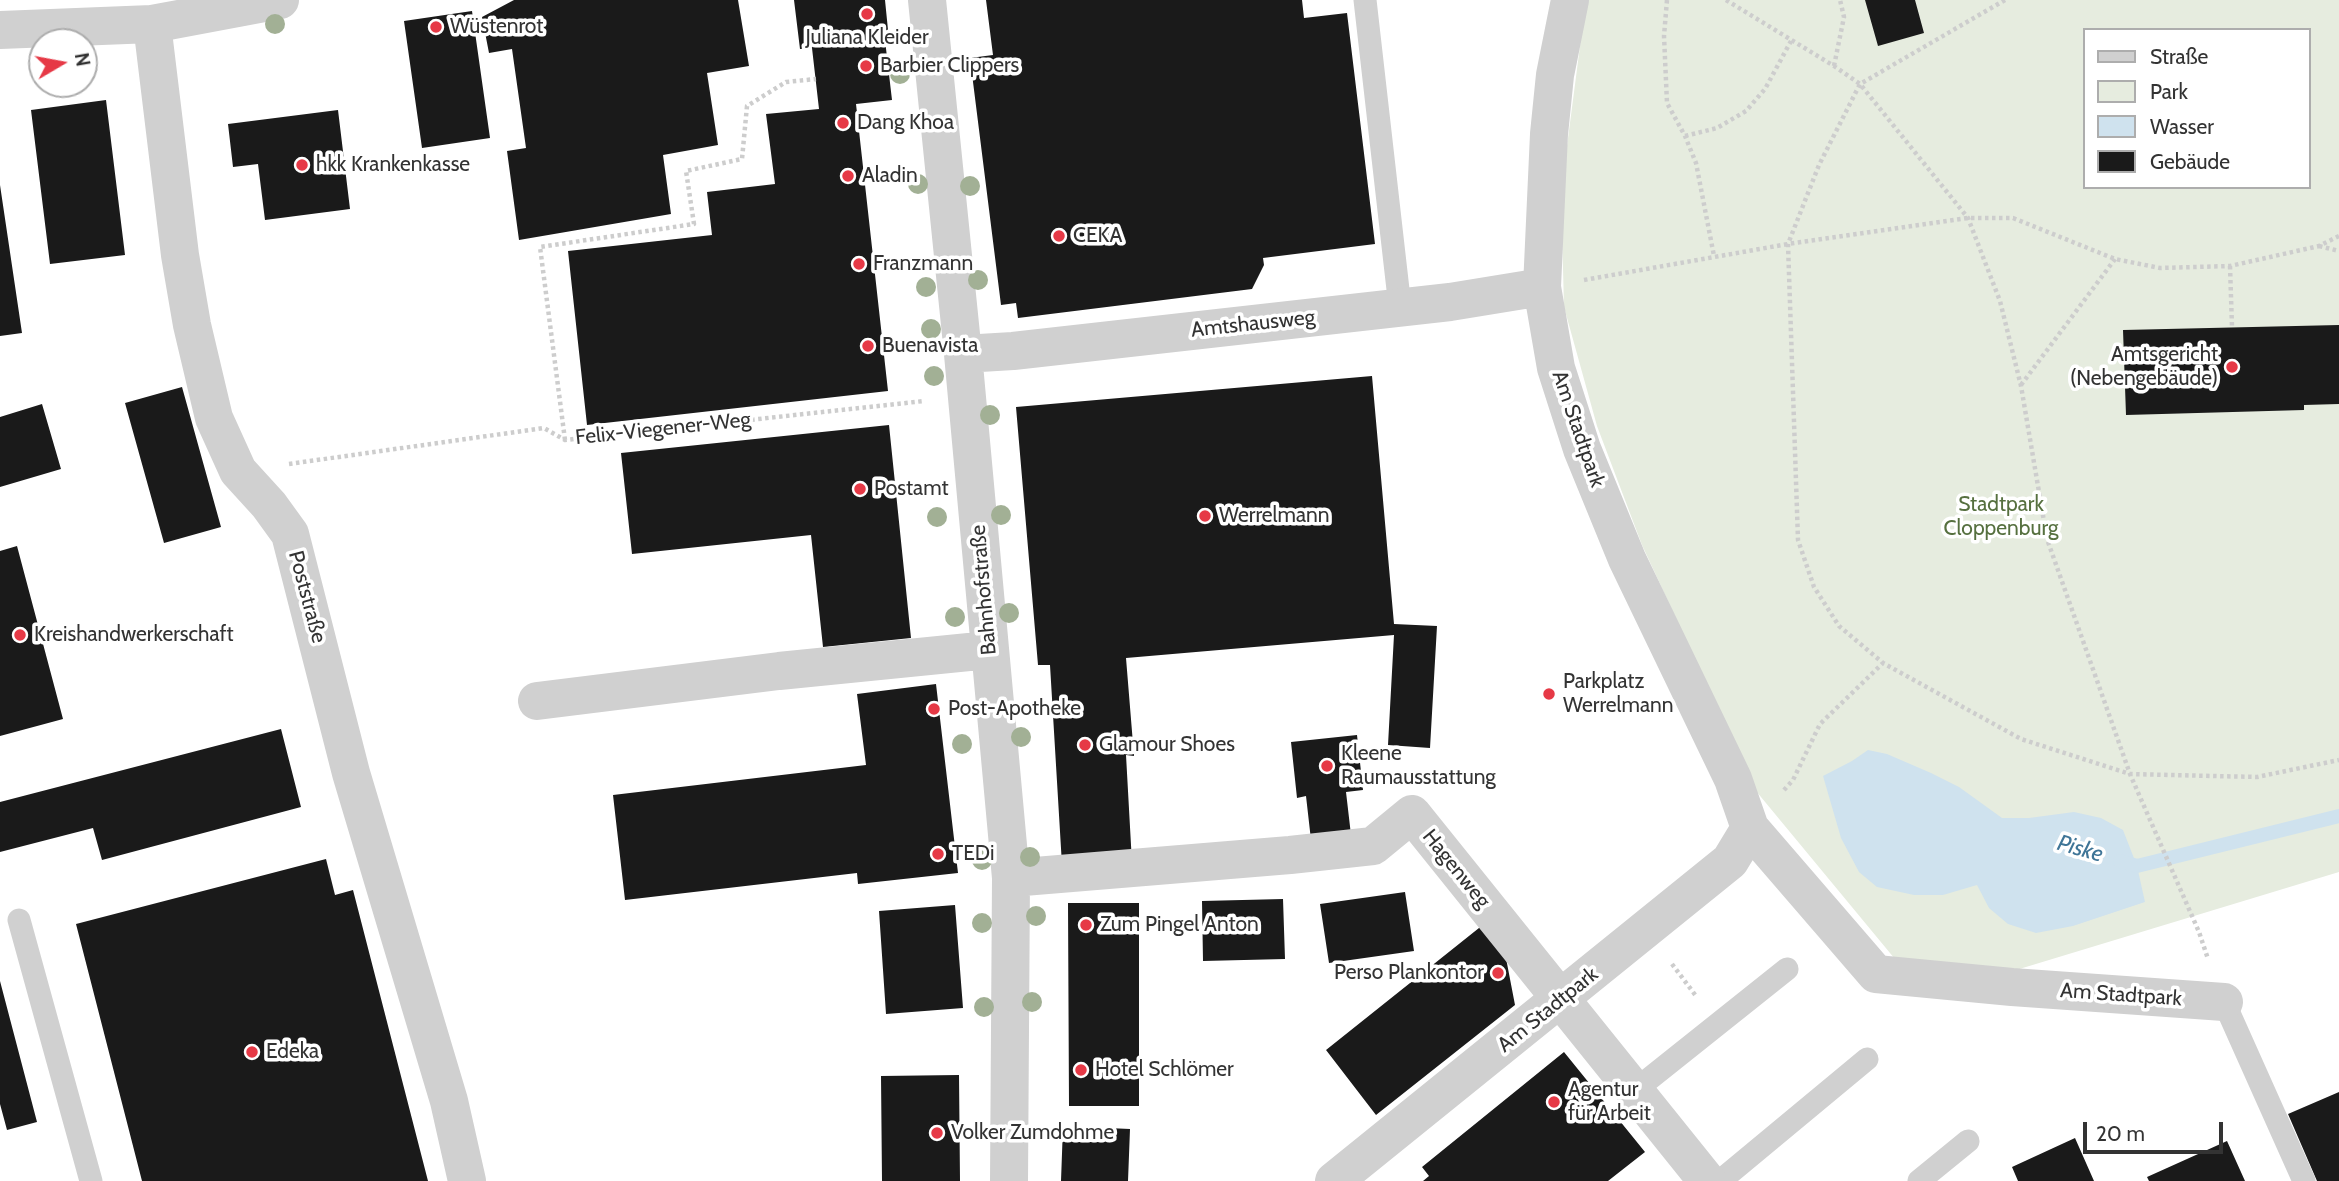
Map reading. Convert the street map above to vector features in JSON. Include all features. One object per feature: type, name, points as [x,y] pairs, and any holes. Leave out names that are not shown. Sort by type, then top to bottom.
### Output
[{"type":"street","points":[[0,30],[152,24],[280,0]]},
{"type":"street","name":"Bahnhofstraße","points":[[927,0],[963,354],[1011,878],[1009,1181]]},
{"type":"street","name":"Am Stadtpark","points":[[1570,0],[1555,75],[1549,134],[1542,287],[1556,368],[1582,449],[1627,559],[1733,779],[1750,828],[1876,974],[2224,1002]]},
{"type":"street","name":"Poststraße","points":[[152,24],[180,255],[192,325],[214,418],[238,471],[270,505],[290,534],[351,773],[449,1101],[467,1181]]},
{"type":"street","name":"Amtshausweg","points":[[963,354],[1013,351],[1400,307],[1542,287]]},
{"type":"street","points":[[537,701],[779,671],[989,650]]},
{"type":"street","name":"Hagenweg","points":[[1011,878],[1373,846],[1412,814],[1707,1181]]},
{"type":"street","name":"Am Stadtpark","points":[[1335,1181],[1730,861],[1750,828]]},
{"type":"lane","points":[[1365,0],[1400,307]]},
{"type":"lane","points":[[19,920],[90,1181]]},
{"type":"lane","points":[[1634,1091],[1787,969]]},
{"type":"lane","points":[[2224,1002],[2304,1181]]},
{"type":"lane","points":[[1720,1181],[1867,1059]]},
{"type":"lane","points":[[1919,1181],[1968,1141]]},
{"type":"path","points":[[1667,0],[1664,36],[1667,103],[1696,163],[1714,257]]},
{"type":"path","points":[[1726,0],[1860,84],[1968,218],[2000,300],[2021,386],[2047,539],[2130,774],[2199,932]]},
{"type":"path","points":[[1834,66],[1844,17],[1840,0]]},
{"type":"path","points":[[2005,0],[1860,84],[1819,165],[1788,244],[1798,540],[1814,587],[1839,626],[1883,663],[2021,739],[2130,774],[2257,777],[2339,760]]},
{"type":"path","points":[[1685,136],[1717,128],[1746,111],[1765,89],[1791,41]]},
{"type":"path","points":[[565,440],[540,247],[694,224],[686,171],[742,159],[747,106],[786,82],[816,79]]},
{"type":"path","points":[[1542,287],[1788,244],[1968,218],[2013,218],[2115,259],[2160,268],[2230,266],[2319,246],[2339,236]]},
{"type":"path","points":[[2319,246],[2339,251]]},
{"type":"path","points":[[2021,386],[2115,259]]},
{"type":"path","points":[[2230,266],[2232,327]]},
{"type":"path","name":"Felix-Viegener-Weg","points":[[238,471],[544,428],[565,440],[967,397]]},
{"type":"path","points":[[1750,828],[1793,780],[1820,724],[1883,663]]},
{"type":"path","points":[[1647,929],[1718,1024]]},
{"type":"green space","name":"Stadtpark Cloppenburg","points":[[1586,0],[2339,0],[2339,872],[1993,977],[1909,976],[1756,791],[1642,545],[1597,426],[1564,307],[1561,192]]},
{"type":"water","points":[[1868,750],[1887,754],[1959,787],[2002,818],[2029,818],[2074,812],[2101,818],[2123,830],[2137,866],[2145,902],[2073,926],[2036,933],[2008,924],[1989,908],[1977,885],[1943,895],[1914,895],[1877,887],[1859,872],[1841,838],[1823,776]]},
{"type":"building","points":[[514,0],[738,0],[749,66],[707,73],[718,145],[663,155],[671,214],[519,240],[507,151],[526,148],[512,49],[489,53],[482,17]]},
{"type":"building","points":[[794,0],[885,0],[889,40],[885,40],[892,100],[856,104],[888,391],[587,425],[568,251],[712,235],[707,192],[775,184],[766,114],[819,109],[812,48],[800,49]]},
{"type":"building","points":[[986,0],[1302,0],[1304,18],[1347,13],[1375,244],[1263,258],[1264,265],[1252,289],[1018,318],[1016,303],[1001,305],[970,58],[993,55]]},
{"type":"building","points":[[1865,0],[1915,0],[1924,33],[1878,46]]},
{"type":"building","points":[[472,11],[490,138],[422,148],[404,21]]},
{"type":"building","points":[[106,100],[125,255],[50,264],[31,110]]},
{"type":"building","name":"hkk Krankenkasse","points":[[338,110],[350,209],[265,220],[258,164],[233,167],[228,124]]},
{"type":"building","points":[[0,185],[22,333],[0,336]]},
{"type":"building","name":"Amtsgericht (Nebengebäude)","points":[[2339,325],[2339,404],[2304,405],[2304,410],[2126,415],[2123,330]]},
{"type":"building","name":"Werrelmann","points":[[1372,376],[1394,624],[1437,626],[1430,748],[1388,745],[1394,635],[1126,658],[1134,756],[1126,755],[1132,863],[1062,865],[1050,665],[1038,665],[1016,407]]},
{"type":"building","points":[[182,387],[221,527],[164,543],[125,403]]},
{"type":"building","points":[[42,404],[61,469],[0,487],[0,417]]},
{"type":"building","points":[[889,425],[911,638],[823,647],[811,535],[632,554],[621,453]]},
{"type":"building","name":"Kreishandwerkerschaft","points":[[17,546],[63,719],[0,736],[0,551]]},
{"type":"building","points":[[936,684],[958,873],[858,884],[857,873],[625,900],[613,795],[866,765],[857,694]]},
{"type":"building","points":[[281,729],[301,807],[102,860],[93,828],[0,852],[0,802]]},
{"type":"building","name":"Kleene Raumausstattung","points":[[1357,735],[1363,790],[1346,792],[1351,835],[1311,840],[1306,796],[1297,798],[1291,742]]},
{"type":"building","name":"Edeka","points":[[326,859],[335,895],[353,890],[428,1181],[142,1181],[76,924]]},
{"type":"building","points":[[1405,892],[1414,951],[1329,963],[1320,904]]},
{"type":"building","points":[[1283,899],[1285,959],[1203,961],[1202,901]]},
{"type":"building","points":[[1068,903],[1139,903],[1139,1106],[1069,1106]]},
{"type":"building","points":[[955,905],[963,1008],[886,1014],[879,911]]},
{"type":"building","points":[[1484,924],[1505,953],[1515,1005],[1376,1115],[1326,1050]]},
{"type":"building","points":[[0,981],[37,1122],[7,1130],[0,1104]]},
{"type":"building","name":"Agentur für Arbeit","points":[[1564,1052],[1645,1152],[1608,1181],[1423,1181],[1429,1176],[1422,1167]]},
{"type":"building","points":[[959,1075],[960,1181],[882,1181],[881,1076]]},
{"type":"building","points":[[2339,1092],[2339,1181],[2317,1181],[2288,1114]]},
{"type":"building","points":[[1063,1126],[1130,1129],[1128,1181],[1061,1181]]},
{"type":"building","points":[[2075,1138],[2094,1181],[2018,1181],[2012,1167]]},
{"type":"building","points":[[2227,1141],[2245,1181],[2149,1181],[2147,1177]]},
{"type":"waterway","name":"Piske","points":[[2120,861],[2137,866],[2339,816]]},
{"type":"place","name":"Juliana Kleider","points":[[867,14]]},
{"type":"place","name":"Wüstenrot","points":[[436,27]]},
{"type":"place","name":"Barbier Clippers","points":[[866,66]]},
{"type":"place","name":"Dang Khoa","points":[[843,123]]},
{"type":"place","name":"hkk Krankenkasse","points":[[302,165]]},
{"type":"place","name":"Aladin","points":[[848,176]]},
{"type":"place","name":"CEKA","points":[[1059,236]]},
{"type":"place","name":"Franzmann","points":[[859,264]]},
{"type":"place","name":"Buenavista","points":[[868,346]]},
{"type":"place","name":"Amtsgericht (Nebengebäude)","points":[[2232,367]]},
{"type":"place","name":"Postamt","points":[[860,489]]},
{"type":"place","name":"Werrelmann","points":[[1205,516]]},
{"type":"place","name":"Kreishandwerkerschaft","points":[[20,635]]},
{"type":"place","name":"Parkplatz Werrelmann","points":[[1549,694]]},
{"type":"place","name":"Post-Apotheke","points":[[934,709]]},
{"type":"place","name":"Glamour Shoes","points":[[1085,745]]},
{"type":"place","name":"Kleene Raumausstattung","points":[[1327,766]]},
{"type":"place","name":"TEDi","points":[[938,854]]},
{"type":"place","name":"Zum Pingel Anton","points":[[1086,925]]},
{"type":"place","name":"Perso Plankontor","points":[[1498,973]]},
{"type":"place","name":"Edeka","points":[[252,1052]]},
{"type":"place","name":"Hotel Schlömer","points":[[1081,1070]]},
{"type":"place","name":"Agentur für Arbeit","points":[[1554,1102]]},
{"type":"place","name":"Volker Zumdohme","points":[[937,1133]]}]
